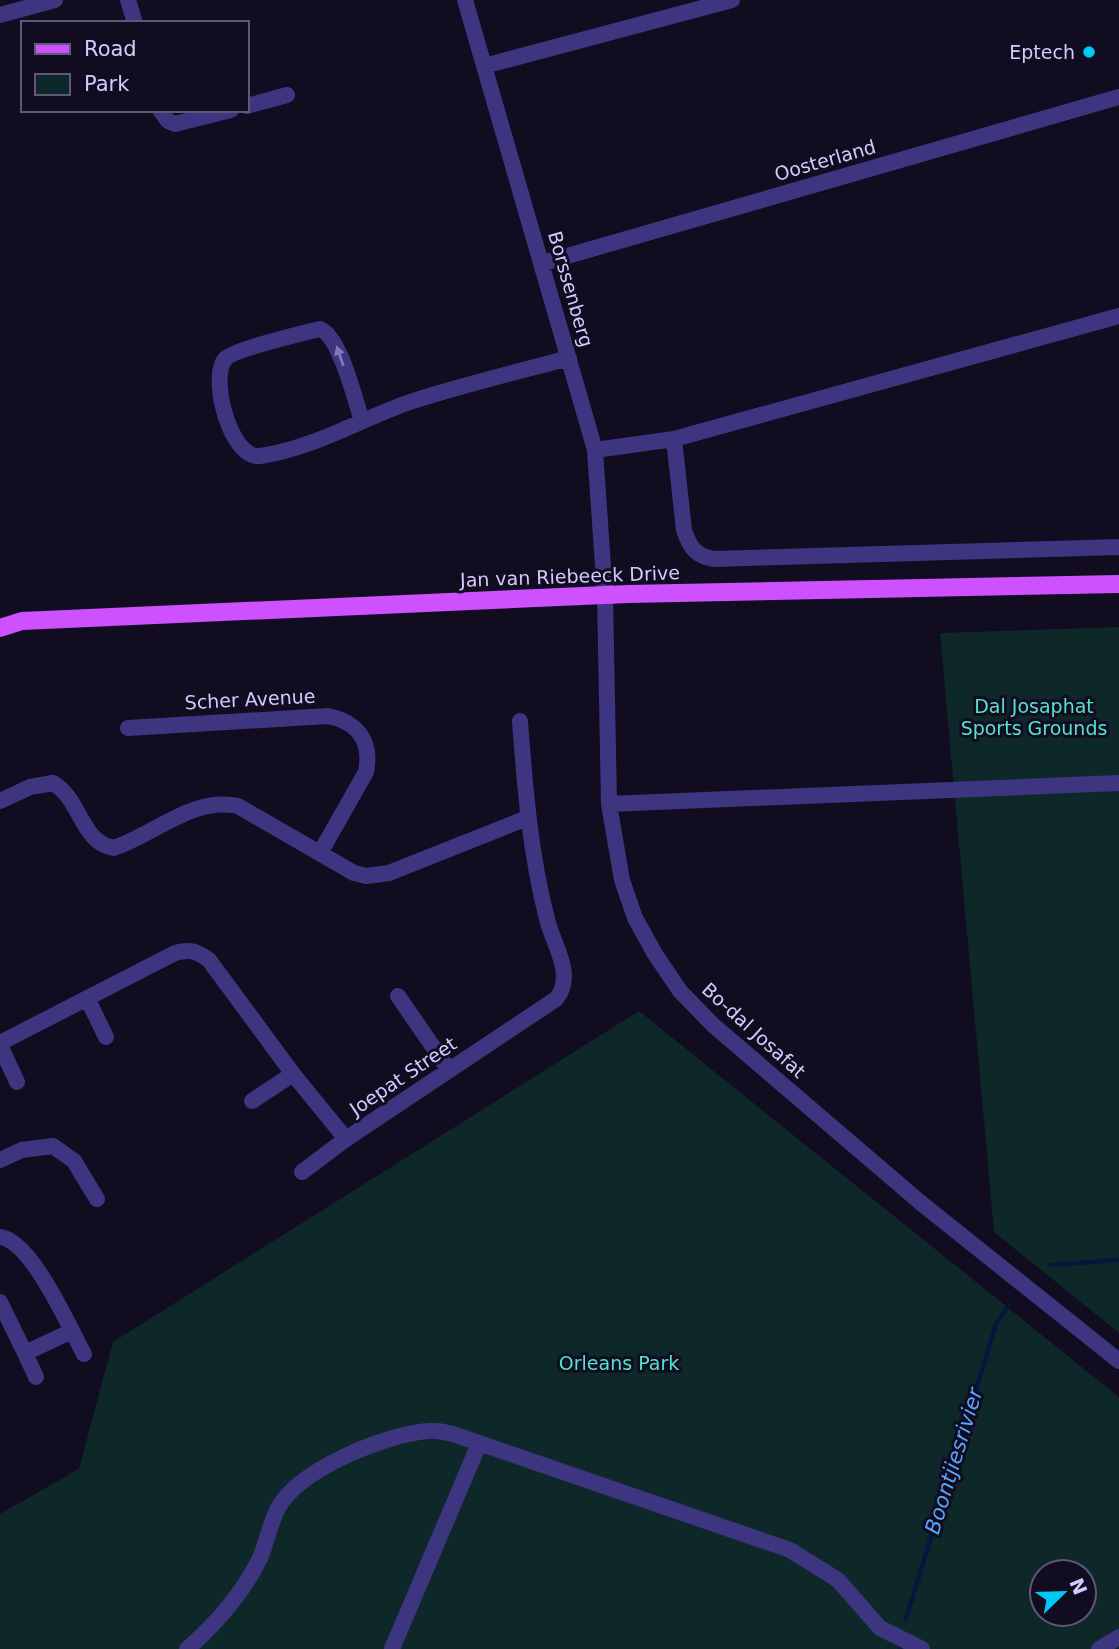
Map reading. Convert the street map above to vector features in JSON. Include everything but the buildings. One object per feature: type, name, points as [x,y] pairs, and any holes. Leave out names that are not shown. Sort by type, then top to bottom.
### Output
[{"type":"main road","name":"Jan van Riebeeck Drive","points":[[0,628],[22,621],[605,595],[1119,584]]},
{"type":"main road","name":"Jan van Riebeeck Drive","points":[[0,616],[22,621]]},
{"type":"street","points":[[0,15],[55,0]]},
{"type":"street","points":[[128,0],[134,21]]},
{"type":"street","name":"Borssenberg","points":[[465,0],[595,450],[605,595]]},
{"type":"street","points":[[484,66],[732,0]]},
{"type":"street","points":[[248,106],[287,95]]},
{"type":"street","name":"Oosterland","points":[[543,263],[1119,97]]},
{"type":"street","points":[[161,112],[168,121],[175,124],[223,112]]},
{"type":"street","points":[[595,450],[674,439],[1119,316]]},
{"type":"street","points":[[362,421],[336,345],[327,331],[320,329],[229,355],[220,368],[220,399],[243,451],[258,457],[362,421],[411,402],[569,358]]},
{"type":"street","points":[[674,439],[684,530],[688,541],[701,557],[714,559],[1119,547]]},
{"type":"street","name":"Bo-dal Josafat","points":[[605,595],[609,804],[622,880],[635,918],[655,954],[680,991],[713,1026],[921,1203],[1119,1361]]},
{"type":"street","name":"Scher Avenue","points":[[128,728],[328,716],[351,723],[365,741],[369,758],[366,772],[320,853]]},
{"type":"street","name":"Joepat Street","points":[[0,1044],[175,953],[187,950],[198,952],[209,960],[293,1074],[346,1139],[556,999],[566,982],[536,879],[527,818],[520,720]]},
{"type":"street","points":[[0,801],[30,787],[53,783],[70,797],[94,840],[103,846],[114,848],[192,811],[222,803],[238,806],[354,873],[378,876],[527,818]]},
{"type":"street","points":[[609,804],[1119,783]]},
{"type":"street","points":[[398,996],[449,1070]]},
{"type":"street","points":[[88,1000],[106,1037]]},
{"type":"street","points":[[0,1044],[17,1082]]},
{"type":"street","points":[[252,1101],[293,1074]]},
{"type":"street","points":[[302,1172],[346,1139]]},
{"type":"street","points":[[0,1160],[22,1150],[53,1146],[74,1161],[97,1199]]},
{"type":"street","points":[[0,1237],[8,1238],[18,1246],[32,1263],[85,1354]]},
{"type":"street","points":[[0,1302],[36,1377]]},
{"type":"street","points":[[25,1353],[72,1331]]},
{"type":"street","points":[[187,1649],[215,1621],[247,1581],[260,1557],[278,1508],[290,1492],[307,1479],[356,1452],[406,1434],[430,1430],[453,1434],[790,1550],[838,1580],[880,1628],[922,1649]]},
{"type":"street","points":[[392,1649],[479,1444]]},
{"type":"street","points":[[1099,1649],[1119,1637]]},
{"type":"green space","name":"Dal Josaphat Sports Grounds","points":[[1119,627],[1119,1333],[994,1232],[940,633]]},
{"type":"green space","name":"Orleans Park","points":[[639,1011],[1119,1397],[1119,1649],[0,1649],[0,1514],[79,1469],[113,1342]]},
{"type":"waterway","name":"Boontjiesrivier","points":[[1050,1265],[1119,1260]]},
{"type":"waterway","name":"Boontjiesrivier","points":[[906,1619],[996,1324],[1009,1305]]},
{"type":"place","name":"Eptech","points":[[1089,52]]}]
